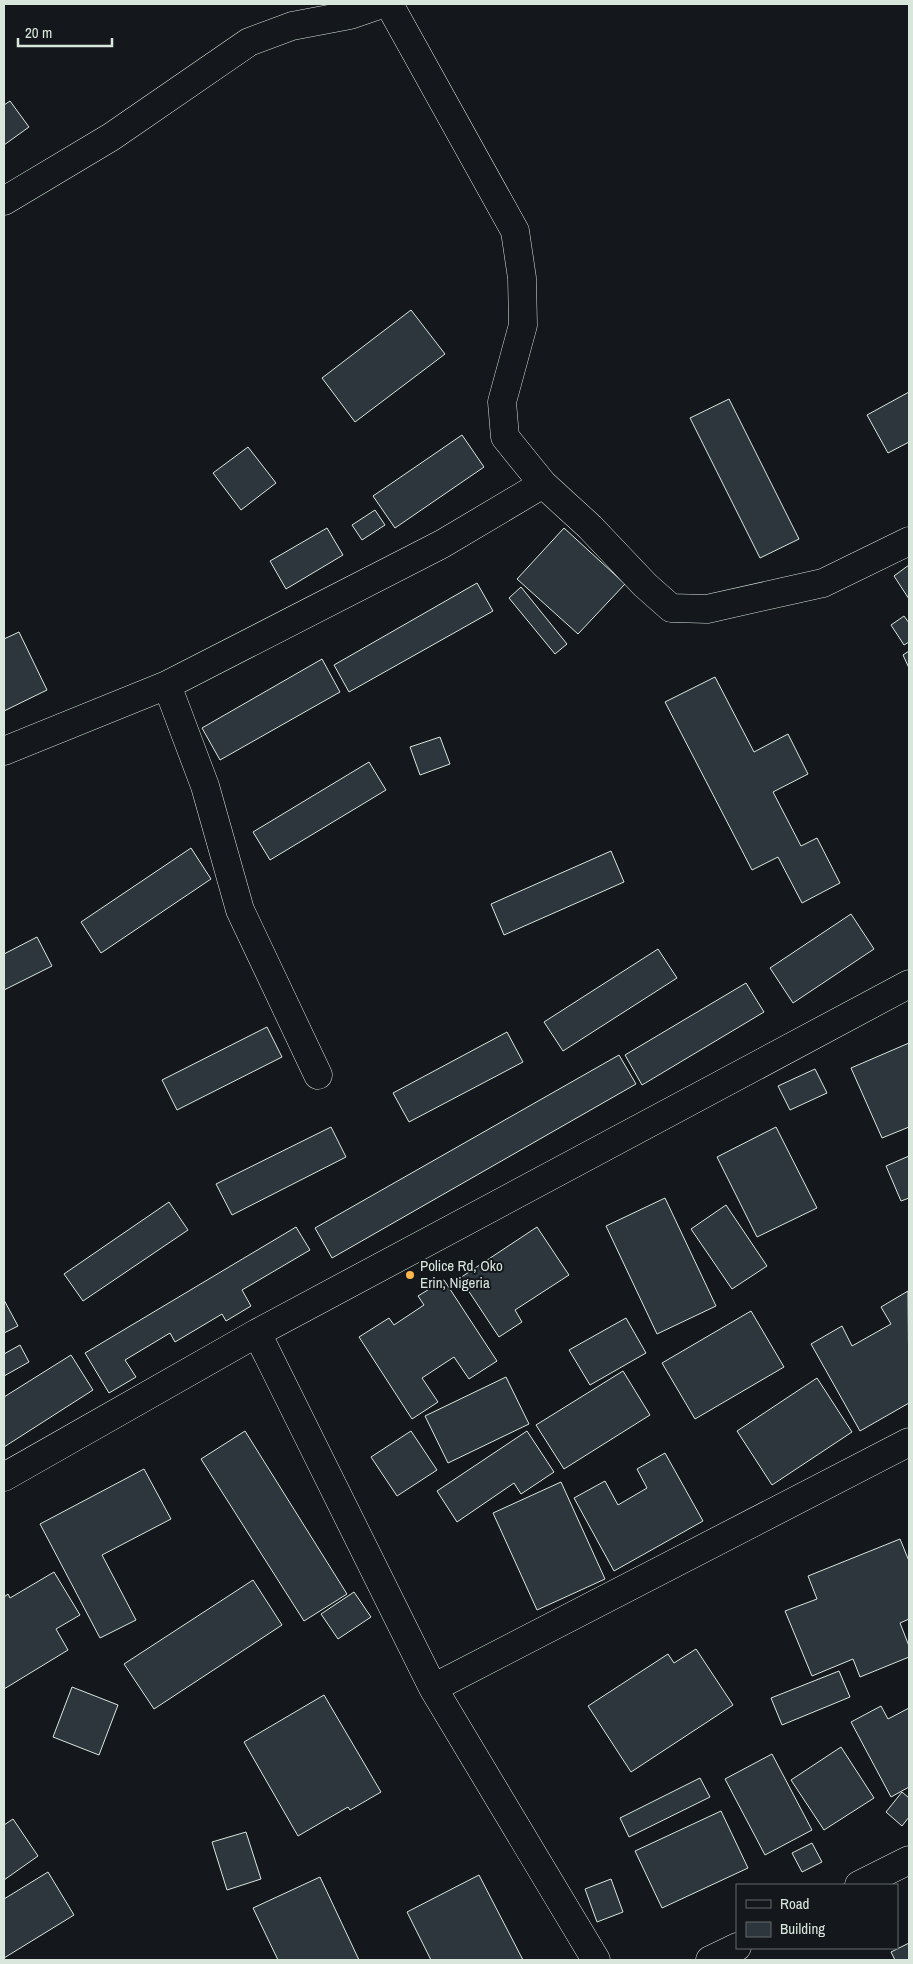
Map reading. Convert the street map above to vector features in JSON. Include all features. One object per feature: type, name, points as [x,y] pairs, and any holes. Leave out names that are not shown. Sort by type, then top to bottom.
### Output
[{"type":"street","points":[[4,201],[111,137],[249,42],[292,26],[350,15],[382,4]]},
{"type":"street","points":[[389,4],[515,231],[522,278],[523,325],[502,402],[504,437],[543,484],[590,527],[645,585],[671,608],[707,609],[823,583],[909,541]]},
{"type":"street","points":[[4,751],[168,685],[442,544],[543,484]]},
{"type":"street","points":[[168,685],[205,786],[240,910],[318,1075]]},
{"type":"street","points":[[4,1477],[257,1333],[909,984]]},
{"type":"street","points":[[257,1333],[433,1688],[596,1960]]},
{"type":"street","points":[[433,1688],[909,1442]]},
{"type":"street","points":[[861,1884],[909,1860]]},
{"type":"street","points":[[710,1960],[736,1947]]},
{"type":"building","points":[[10,101],[29,127],[4,145],[4,105]]},
{"type":"building","points":[[411,310],[445,354],[355,422],[322,378]]},
{"type":"building","points":[[909,392],[909,442],[888,453],[867,415]]},
{"type":"building","points":[[729,399],[799,539],[760,558],[690,418]]},
{"type":"building","points":[[462,435],[484,467],[395,528],[373,496]]},
{"type":"building","points":[[248,447],[276,483],[241,510],[213,473]]},
{"type":"building","points":[[375,510],[385,525],[362,540],[352,525]]},
{"type":"building","points":[[327,528],[343,555],[286,589],[270,561]]},
{"type":"building","points":[[564,528],[625,584],[578,634],[517,579]]},
{"type":"building","points":[[909,565],[909,599],[894,576]]},
{"type":"building","points":[[477,583],[493,611],[349,692],[334,665]]},
{"type":"building","points":[[521,587],[567,644],[555,654],[509,598]]},
{"type":"building","points":[[904,616],[909,623],[909,642],[904,645],[891,625]]},
{"type":"building","points":[[19,632],[47,690],[4,711],[4,639]]},
{"type":"building","points":[[909,651],[909,668],[903,655]]},
{"type":"building","points":[[322,659],[340,692],[220,760],[202,728]]},
{"type":"building","points":[[715,677],[754,752],[788,734],[808,774],[773,792],[801,846],[817,838],[840,883],[802,903],[778,857],[752,870],[665,702]]},
{"type":"building","points":[[440,737],[450,764],[420,775],[410,747]]},
{"type":"building","points":[[369,762],[386,790],[270,860],[253,832]]},
{"type":"building","points":[[191,848],[211,879],[101,953],[81,922]]},
{"type":"building","points":[[611,851],[624,882],[504,935],[491,904]]},
{"type":"building","points":[[851,914],[874,949],[793,1003],[770,968]]},
{"type":"building","points":[[37,937],[52,966],[4,990],[4,954]]},
{"type":"building","points":[[658,949],[677,978],[563,1051],[544,1022]]},
{"type":"building","points":[[746,983],[764,1012],[642,1085],[625,1055]]},
{"type":"building","points":[[267,1027],[282,1057],[177,1110],[162,1080]]},
{"type":"building","points":[[507,1032],[523,1062],[409,1122],[393,1093]]},
{"type":"building","points":[[909,1043],[909,1127],[882,1138],[851,1068]]},
{"type":"building","points":[[619,1055],[636,1084],[332,1258],[315,1228]]},
{"type":"building","points":[[815,1069],[827,1093],[790,1110],[778,1086]]},
{"type":"building","points":[[331,1127],[346,1157],[232,1215],[216,1184]]},
{"type":"building","points":[[776,1127],[817,1208],[757,1237],[717,1157]]},
{"type":"building","points":[[909,1156],[909,1198],[901,1201],[886,1166]]},
{"type":"building","points":[[665,1198],[716,1306],[657,1334],[606,1226]]},
{"type":"building","points":[[169,1202],[188,1230],[83,1301],[64,1274]]},
{"type":"building","points":[[726,1205],[767,1266],[732,1289],[691,1229]]},
{"type":"building","points":[[296,1227],[310,1250],[242,1290],[251,1306],[226,1321],[222,1314],[175,1342],[170,1333],[125,1360],[136,1377],[109,1393],[85,1353]]},
{"type":"building","points":[[537,1227],[569,1275],[515,1310],[522,1322],[499,1337],[460,1278]]},
{"type":"building","points":[[444,1280],[497,1361],[469,1379],[454,1357],[422,1378],[438,1402],[412,1419],[359,1337],[389,1318],[394,1325],[424,1305],[418,1296]]},
{"type":"building","points":[[908,1291],[909,1403],[860,1431],[811,1344],[842,1326],[852,1346],[891,1324],[881,1307]]},
{"type":"building","points":[[4,1300],[18,1326],[4,1333]]},
{"type":"building","points":[[751,1311],[784,1367],[695,1419],[662,1363]]},
{"type":"building","points":[[626,1318],[646,1353],[590,1385],[569,1350]]},
{"type":"building","points":[[20,1345],[29,1362],[4,1376],[4,1354]]},
{"type":"building","points":[[71,1355],[93,1390],[4,1447],[4,1397]]},
{"type":"building","points":[[623,1371],[650,1415],[564,1469],[536,1425]]},
{"type":"building","points":[[506,1377],[529,1424],[448,1463],[425,1416]]},
{"type":"building","points":[[817,1378],[852,1432],[772,1485],[737,1431]]},
{"type":"building","points":[[245,1431],[347,1594],[304,1621],[201,1459]]},
{"type":"building","points":[[411,1431],[437,1470],[397,1496],[371,1457]]},
{"type":"building","points":[[527,1431],[554,1472],[521,1494],[514,1483],[457,1522],[437,1491]]},
{"type":"building","points":[[665,1453],[703,1521],[614,1571],[574,1498],[605,1481],[618,1505],[647,1488],[637,1469]]},
{"type":"building","points":[[144,1469],[171,1519],[102,1555],[136,1620],[100,1638],[40,1524]]},
{"type":"building","points":[[561,1482],[605,1579],[537,1610],[493,1513]]},
{"type":"building","points":[[900,1539],[909,1561],[909,1619],[900,1623],[909,1646],[909,1657],[860,1677],[853,1659],[812,1676],[785,1611],[817,1599],[808,1576]]},
{"type":"building","points":[[54,1572],[80,1615],[56,1629],[68,1650],[4,1689],[4,1597],[8,1594],[10,1598]]},
{"type":"building","points":[[253,1580],[282,1625],[154,1709],[124,1664]]},
{"type":"building","points":[[354,1592],[371,1617],[338,1639],[321,1614]]},
{"type":"building","points":[[696,1649],[733,1705],[631,1772],[588,1706],[668,1654],[674,1663]]},
{"type":"building","points":[[839,1671],[850,1697],[782,1725],[771,1698]]},
{"type":"building","points":[[72,1687],[118,1705],[99,1755],[53,1737]]},
{"type":"building","points":[[324,1695],[381,1792],[350,1810],[348,1807],[298,1836],[244,1742]]},
{"type":"building","points":[[881,1706],[888,1719],[909,1708],[909,1787],[891,1797],[851,1722]]},
{"type":"building","points":[[841,1747],[874,1798],[824,1830],[791,1780]]},
{"type":"building","points":[[772,1754],[812,1830],[765,1855],[725,1779]]},
{"type":"building","points":[[700,1778],[710,1797],[629,1837],[620,1818]]},
{"type":"building","points":[[902,1792],[909,1798],[909,1817],[902,1826],[886,1812]]},
{"type":"building","points":[[721,1811],[748,1868],[662,1908],[635,1851]]},
{"type":"building","points":[[13,1819],[38,1856],[4,1880],[4,1825]]},
{"type":"building","points":[[246,1832],[261,1879],[227,1890],[212,1842]]},
{"type":"building","points":[[812,1843],[822,1862],[802,1872],[792,1853]]},
{"type":"building","points":[[48,1872],[74,1915],[4,1958],[4,1899]]},
{"type":"building","points":[[479,1875],[523,1960],[431,1960],[407,1912]]},
{"type":"building","points":[[320,1877],[359,1960],[278,1960],[253,1908]]},
{"type":"building","points":[[611,1879],[623,1912],[597,1922],[585,1889]]},
{"type":"building","points":[[909,1943],[909,1960],[895,1960],[891,1952]]},
{"type":"place","name":"Police Rd, Oko Erin, Nigeria","points":[[410,1275]]}]
